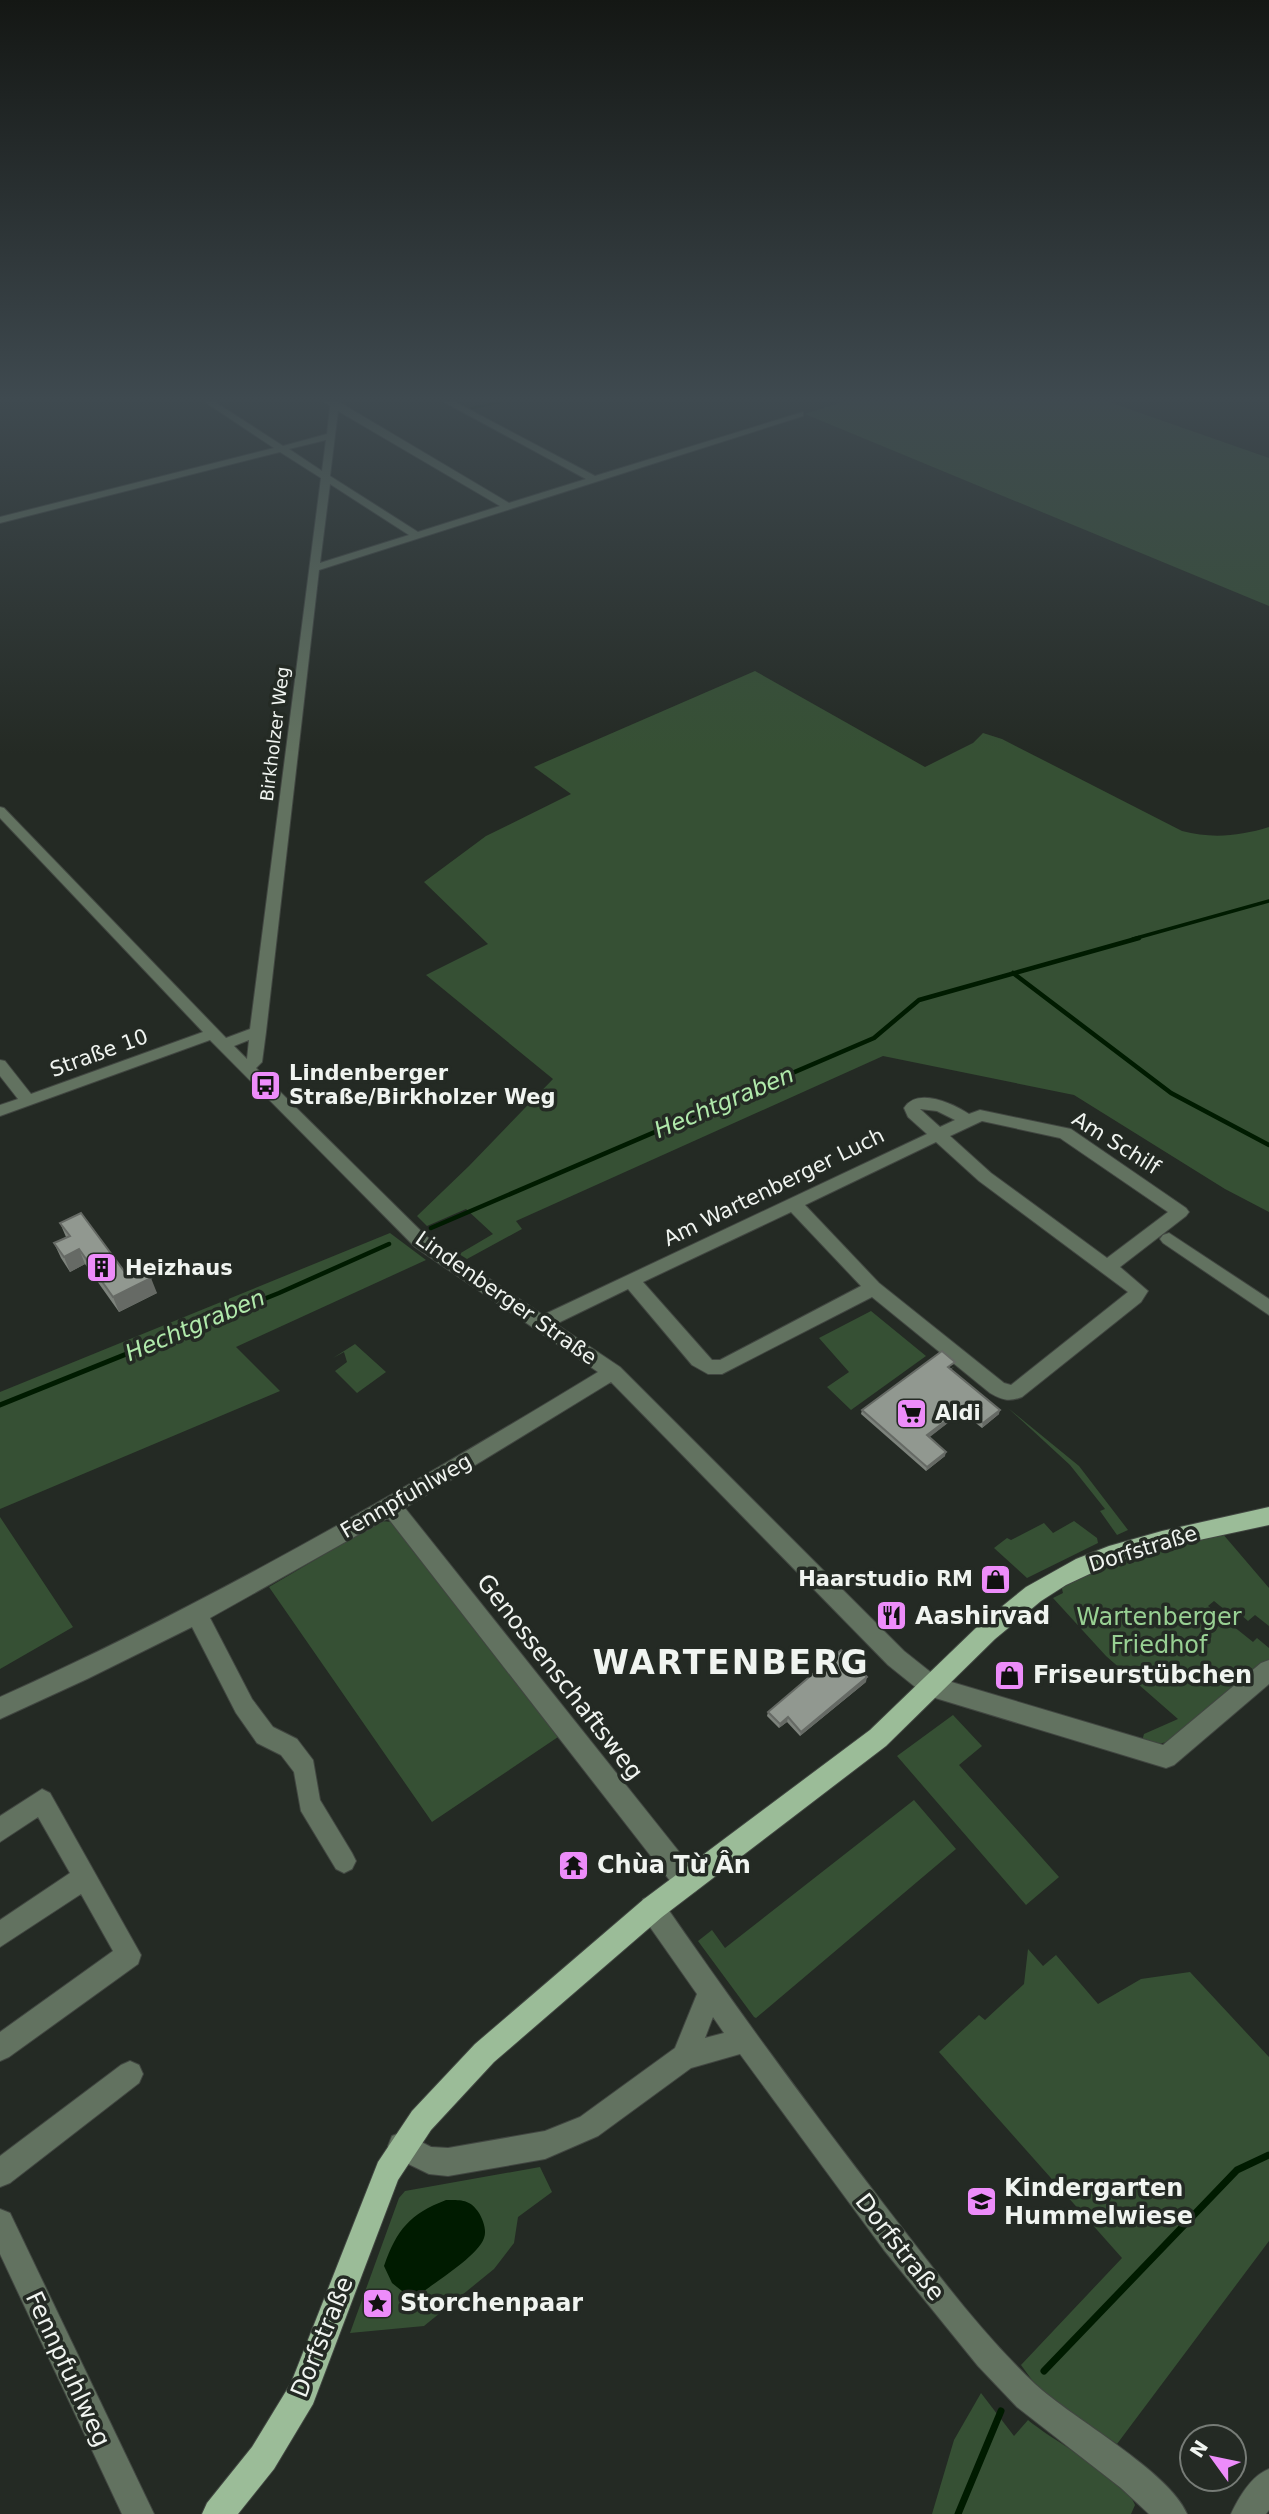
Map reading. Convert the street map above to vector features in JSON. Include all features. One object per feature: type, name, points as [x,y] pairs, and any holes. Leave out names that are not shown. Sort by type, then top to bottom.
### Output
[{"type":"main road","name":"Dorfstraße","points":[[218,2514],[263,2459],[302,2393],[387,2172],[402,2146],[433,2104],[513,2027],[652,1908],[874,1741],[1043,1587],[1076,1569],[1150,1543],[1269,1516]]},
{"type":"street","name":"Birkholzer Weg","points":[[247,1066],[254,1062],[321,519]]},
{"type":"street","points":[[392,519],[419,537]]},
{"type":"street","points":[[315,568],[474,519]]},
{"type":"street","name":"Lindenberger Straße","points":[[0,811],[218,1039],[421,1242],[613,1372],[896,1658],[932,1687]]},
{"type":"street","name":"Straße 10","points":[[0,1111],[218,1039],[258,1032]]},
{"type":"street","points":[[0,1065],[29,1102]]},
{"type":"street","points":[[793,1203],[873,1288],[1006,1393],[1015,1392],[1135,1297],[1139,1291],[985,1177],[914,1113],[915,1104],[925,1103],[954,1110],[967,1121]]},
{"type":"street","name":"Am Schilf","points":[[937,1134],[980,1115],[1065,1133],[1180,1212],[1108,1267]]},
{"type":"street","name":"Am Wartenberger Luch","points":[[544,1324],[553,1317],[937,1134]]},
{"type":"street","points":[[1169,1239],[1269,1308]]},
{"type":"street","points":[[632,1280],[699,1360],[708,1367],[722,1367],[873,1288]]},
{"type":"street","name":"Fennpfuhlweg","points":[[0,1709],[58,1683],[196,1613],[391,1506],[613,1372]]},
{"type":"street","name":"Genossenschaftsweg","points":[[391,1506],[687,1882]]},
{"type":"street","points":[[196,1613],[251,1715],[265,1734],[289,1747],[305,1768],[309,1802],[344,1861]]},
{"type":"street","points":[[932,1687],[1166,1757],[1269,1670]]},
{"type":"street","points":[[0,1830],[42,1801],[129,1955],[0,2048]]},
{"type":"street","points":[[0,1935],[85,1877]]},
{"type":"street","name":"Dorfstraße","points":[[652,1908],[744,2040],[913,2266],[971,2335],[1010,2379],[1077,2436],[1135,2478],[1171,2514]]},
{"type":"street","points":[[684,2057],[711,1992]]},
{"type":"street","points":[[402,2146],[429,2160],[448,2162],[545,2145],[589,2127],[684,2057],[744,2040]]},
{"type":"street","points":[[0,2173],[130,2074]]},
{"type":"street","name":"Fennpfuhlweg","points":[[0,2223],[138,2514]]},
{"type":"street","points":[[1247,2514],[1269,2484]]},
{"type":"green space","points":[[1060,519],[1269,519],[1269,606]]},
{"type":"green space","points":[[755,671],[925,767],[973,743],[983,733],[1002,739],[1182,831],[1226,835],[1269,827],[1269,1212],[1225,1189],[1074,1095],[883,1056],[516,1221],[522,1229],[467,1259],[459,1254],[493,1234],[466,1209],[427,1226],[417,1216],[553,1079],[426,975],[488,944],[424,882],[486,836],[571,794],[534,767]]},
{"type":"green space","points":[[390,1233],[426,1260],[236,1347],[280,1391],[0,1509],[0,1392]]},
{"type":"green space","points":[[871,1311],[926,1356],[851,1410],[827,1387],[849,1372],[819,1338]]},
{"type":"green space","points":[[355,1344],[386,1372],[357,1393],[335,1371],[347,1362],[344,1352],[333,1358]]},
{"type":"green space","points":[[1008,1408],[1079,1466],[1128,1530],[1117,1535],[1100,1511],[1105,1509],[1070,1465]]},
{"type":"green space","points":[[0,1517],[73,1627],[0,1669]]},
{"type":"green space","points":[[381,1521],[392,1522],[558,1737],[432,1822],[269,1587]]},
{"type":"green space","points":[[1074,1521],[1097,1538],[1098,1543],[1027,1578],[994,1548],[1007,1538],[1011,1540],[1044,1523],[1053,1533]]},
{"type":"green space","name":"Wartenberger Friedhof","points":[[1222,1533],[1269,1588],[1269,1626],[1255,1615],[1248,1621],[1240,1614],[1236,1619],[1214,1601],[1208,1606],[1253,1642],[1257,1638],[1269,1648],[1269,1659],[1167,1742],[1153,1745],[1142,1741],[1144,1734],[1178,1719],[1106,1656],[1053,1598],[1063,1593],[1061,1585],[1133,1555]]},
{"type":"green space","points":[[953,1715],[982,1746],[959,1765],[1059,1877],[1026,1905],[897,1756]]},
{"type":"green space","points":[[914,1800],[956,1849],[754,2017],[698,1941],[712,1930],[725,1948]]},
{"type":"green space","points":[[1028,1949],[1043,1966],[1056,1955],[1098,2004],[1141,1979],[1190,1972],[1269,2057],[1269,2241],[1117,2444],[1043,2395],[1021,2365],[1122,2258],[939,2052],[979,2015],[985,2020],[1024,1984]]},
{"type":"green space","points":[[540,2167],[552,2192],[518,2217],[514,2243],[494,2269],[424,2326],[350,2333],[399,2198],[405,2191]]},
{"type":"green space","points":[[981,2393],[1014,2436],[1028,2420],[1119,2484],[1135,2505],[1131,2514],[932,2514],[954,2440]]},
{"type":"shaded area","points":[[446,2200],[465,2201],[476,2208],[484,2225],[484,2238],[474,2253],[445,2276],[419,2295],[407,2295],[392,2283],[384,2266],[389,2253],[406,2224],[423,2211]]},
{"type":"building","points":[[81,1213],[124,1271],[140,1263],[151,1278],[113,1297],[79,1249],[64,1257],[54,1243],[70,1236],[60,1223]]},
{"type":"building","name":"Aldi","points":[[942,1351],[955,1362],[948,1367],[1000,1410],[983,1423],[964,1407],[927,1435],[946,1452],[927,1467],[862,1410]]},
{"type":"building","points":[[841,1650],[867,1677],[801,1732],[788,1717],[780,1724],[768,1712]]},
{"type":"waterway","name":"Hechtgraben","points":[[1133,939],[1269,901]]},
{"type":"waterway","name":"Hechtgraben","points":[[1013,973],[1139,938]]},
{"type":"waterway","name":"Hechtgraben","points":[[431,1228],[874,1038],[919,1000],[1013,973]]},
{"type":"waterway","name":"Hechtgraben","points":[[1013,973],[1171,1093],[1269,1145]]},
{"type":"waterway","name":"Hechtgraben","points":[[177,1334],[279,1293],[389,1244]]},
{"type":"waterway","name":"Hechtgraben","points":[[0,1405],[181,1332]]},
{"type":"waterway","points":[[1044,2371],[1237,2170],[1269,2155]]},
{"type":"waterway","points":[[958,2514],[1001,2411]]},
{"type":"place","name":"Lindenberger Straße/Birkholzer Weg","points":[[266,1085]]},
{"type":"place","name":"Heizhaus","points":[[102,1268]]},
{"type":"place","name":"Aldi","points":[[912,1413]]},
{"type":"place","name":"Haarstudio RM","points":[[996,1579]]},
{"type":"place","name":"Aashirvad","points":[[892,1616]]},
{"type":"place","name":"Friseurstübchen","points":[[1010,1675]]},
{"type":"place","name":"Chùa Từ Ân","points":[[574,1865]]},
{"type":"place","name":"Kindergarten Hummelwiese","points":[[981,2202]]},
{"type":"place","name":"Storchenpaar","points":[[377,2303]]},
{"type":"district","name":"WARTENBERG","points":[[731,1662]]}]
